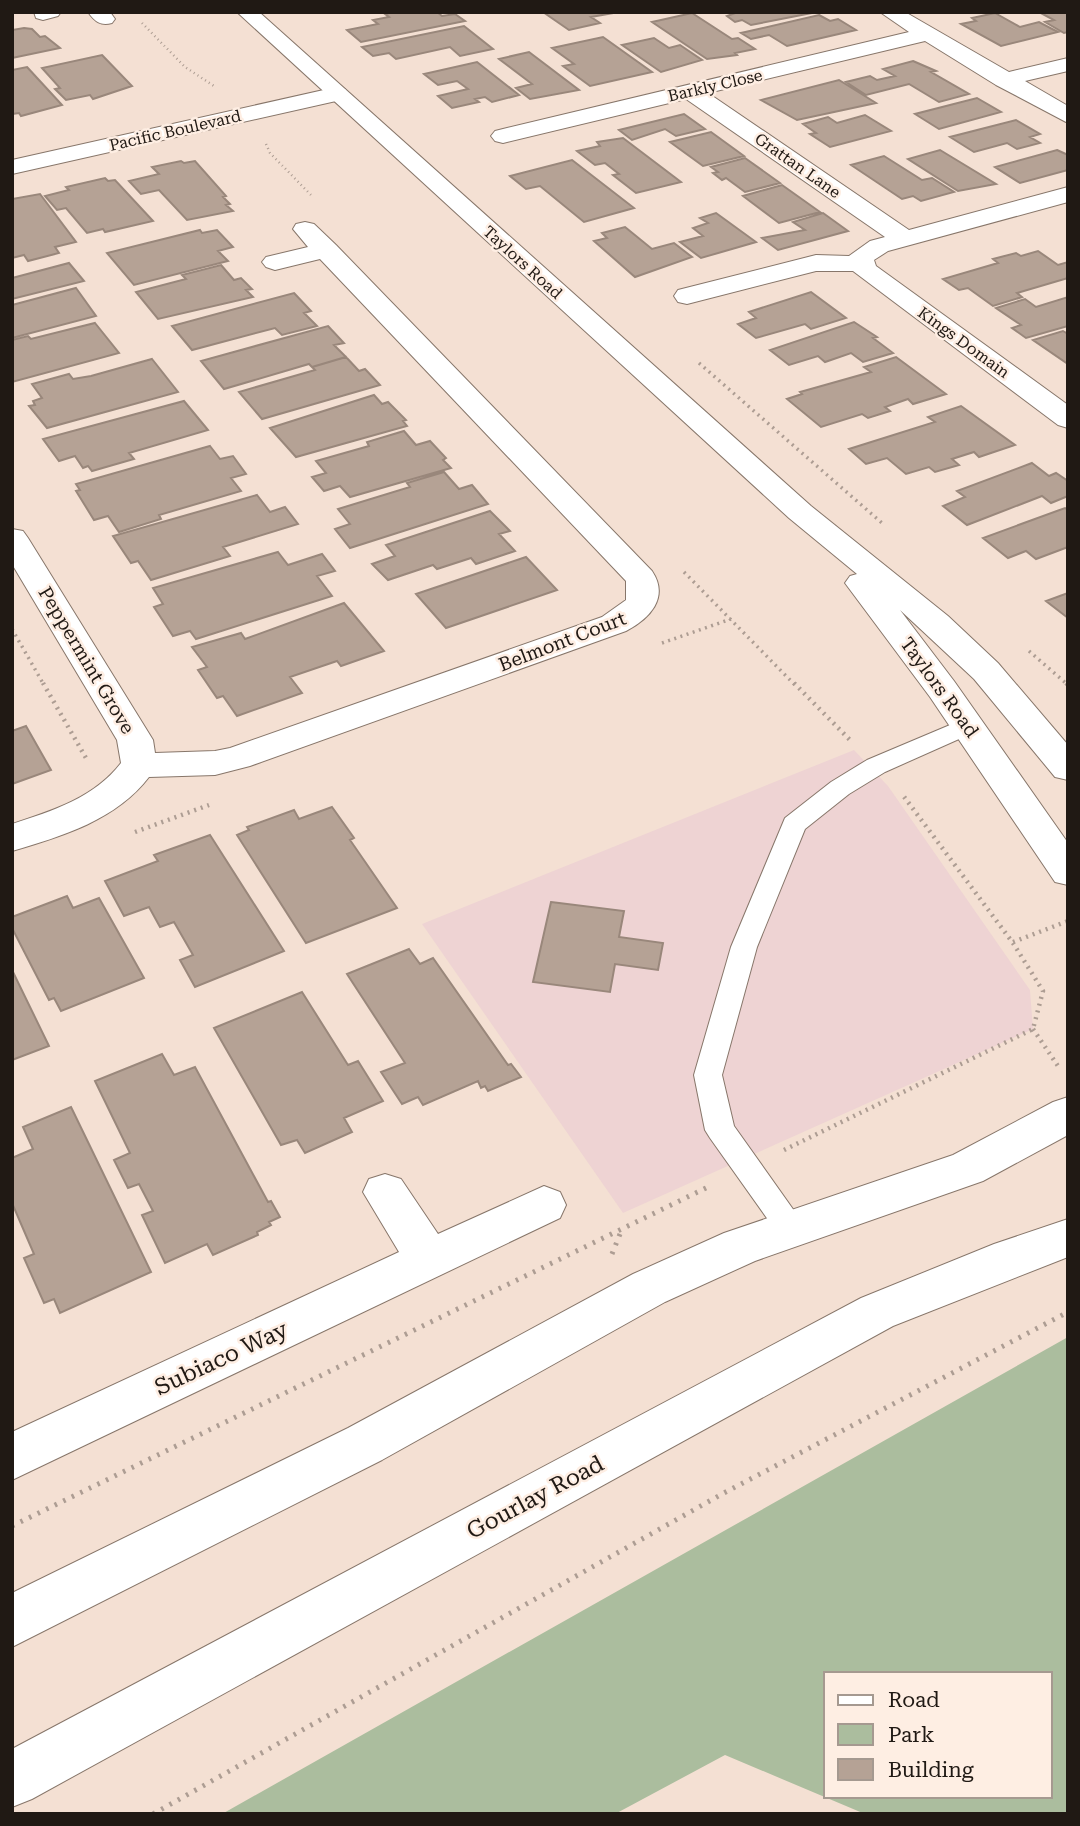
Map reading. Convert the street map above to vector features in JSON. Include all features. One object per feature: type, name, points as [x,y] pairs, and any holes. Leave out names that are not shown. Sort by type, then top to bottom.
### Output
[{"type":"street","name":"Taylors Road","points":[[247,12],[800,512],[936,623],[986,671],[1068,768]]},
{"type":"street","points":[[890,12],[1068,116]]},
{"type":"street","name":"Barkly Close","points":[[503,136],[928,34]]},
{"type":"street","points":[[1004,80],[1068,64]]},
{"type":"street","name":"Pacific Boulevard","points":[[12,167],[239,108],[330,88]]},
{"type":"street","name":"Grattan Lane","points":[[690,91],[905,239]]},
{"type":"street","name":"Pacific Boulevard","points":[[12,148],[239,108]]},
{"type":"street","points":[[687,296],[816,263],[863,264],[860,258],[879,246],[1068,194]]},
{"type":"street","points":[[275,262],[317,228]]},
{"type":"street","name":"Belmont Court","points":[[139,765],[215,764],[237,758],[614,624],[638,610],[644,600],[645,587],[641,578],[317,228]]},
{"type":"street","name":"Kings Domain","points":[[863,264],[865,270],[1068,418]]},
{"type":"street","name":"Taylors Road","points":[[800,512],[911,643],[1068,872]]},
{"type":"street","name":"Peppermint Grove","points":[[12,538],[135,740],[139,765]]},
{"type":"street","points":[[12,838],[104,802],[119,790],[139,765]]},
{"type":"street","points":[[12,1621],[365,1444],[649,1288],[740,1247],[968,1168],[1065,1093]]},
{"type":"street","points":[[386,1192],[429,1259]]},
{"type":"street","name":"Subiaco Way","points":[[12,1457],[544,1205]]},
{"type":"street","name":"Gourlay Road","points":[[12,1779],[877,1312],[1010,1258],[1068,1238]]},
{"type":"lane","points":[[792,1229],[720,1130],[708,1074],[744,947],[794,824],[840,788],[876,766],[969,725]]},
{"type":"path","points":[[140,21],[186,67],[214,86],[256,126],[317,228]]},
{"type":"path","points":[[682,569],[894,783],[1013,943],[1042,991],[1033,1029],[1065,1093]]},
{"type":"path","points":[[12,629],[87,756],[81,764]]},
{"type":"path","points":[[1013,943],[1068,921]]},
{"type":"path","points":[[12,1525],[1033,1029]]},
{"type":"path","points":[[153,1814],[722,1494],[896,1399],[1068,1312]]},
{"type":"shaded area","points":[[854,750],[888,786],[1030,990],[1033,1029],[623,1213],[422,924]]},
{"type":"green space","points":[[1068,1337],[1068,1814],[865,1814],[827,1798],[1052,1798],[1052,1672],[824,1672],[824,1797],[725,1755],[615,1814],[222,1814]]},
{"type":"building","points":[[437,12],[442,16],[455,14],[465,21],[361,42],[347,30],[378,24],[373,20],[389,17],[385,14]]},
{"type":"building","points":[[543,12],[613,13],[591,17],[600,23],[569,30]]},
{"type":"building","points":[[738,12],[817,12],[751,25],[742,20],[735,22],[727,16]]},
{"type":"building","points":[[1039,12],[1068,12],[1068,32],[1064,33],[1045,22],[1054,20]]},
{"type":"building","points":[[692,13],[732,39],[738,38],[755,49],[735,53],[737,55],[707,59],[652,22]]},
{"type":"building","points":[[995,13],[1020,27],[1039,22],[1058,32],[1001,46],[961,24],[976,21],[972,18]]},
{"type":"building","points":[[819,15],[830,21],[838,19],[856,30],[787,46],[769,35],[751,39],[741,33]]},
{"type":"building","points":[[464,26],[493,49],[460,56],[450,47],[396,59],[389,53],[373,56],[362,47]]},
{"type":"building","points":[[32,29],[40,37],[45,36],[60,48],[12,58],[12,30]]},
{"type":"building","points":[[603,37],[652,72],[590,86],[563,66],[574,64],[552,48]]},
{"type":"building","points":[[654,38],[669,48],[680,45],[702,60],[661,72],[622,45]]},
{"type":"building","points":[[529,52],[579,90],[530,99],[516,88],[532,84],[499,59]]},
{"type":"building","points":[[102,55],[132,86],[93,99],[90,95],[66,100],[55,89],[60,88],[42,68]]},
{"type":"building","points":[[913,61],[936,71],[931,72],[969,94],[939,102],[909,84],[866,95],[846,82],[870,76],[877,80],[895,76],[883,69]]},
{"type":"building","points":[[477,62],[519,95],[492,102],[485,97],[475,99],[479,102],[452,108],[438,96],[468,89],[457,81],[438,85],[424,74]]},
{"type":"building","points":[[27,67],[62,105],[21,116],[19,113],[12,114],[12,70]]},
{"type":"building","points":[[839,80],[876,103],[797,120],[761,100]]},
{"type":"building","points":[[977,98],[1001,112],[939,129],[915,114]]},
{"type":"building","points":[[684,114],[705,129],[676,136],[665,129],[632,140],[619,130]]},
{"type":"building","points":[[865,115],[891,131],[830,147],[810,134],[816,133],[803,124],[828,117],[837,123]]},
{"type":"building","points":[[1016,120],[1040,134],[1030,137],[1040,143],[1017,149],[1007,143],[974,152],[950,137]]},
{"type":"building","points":[[711,132],[744,156],[703,166],[670,142]]},
{"type":"building","points":[[623,138],[681,182],[636,193],[613,175],[619,174],[605,163],[595,165],[577,151],[600,146],[597,142]]},
{"type":"building","points":[[940,150],[996,184],[958,191],[908,159]]},
{"type":"building","points":[[1057,150],[1068,155],[1068,170],[1020,183],[995,167]]},
{"type":"building","points":[[884,156],[922,180],[932,178],[954,192],[921,201],[913,196],[902,199],[851,165]]},
{"type":"building","points":[[745,158],[780,183],[745,192],[726,178],[722,180],[713,173],[718,172],[711,167]]},
{"type":"building","points":[[572,160],[634,208],[584,222],[540,186],[526,189],[510,176]]},
{"type":"building","points":[[195,161],[226,196],[223,197],[230,204],[226,205],[233,211],[187,220],[159,190],[141,194],[129,181],[159,174],[152,167]]},
{"type":"building","points":[[105,178],[108,181],[115,180],[153,221],[105,232],[103,229],[87,233],[66,208],[57,210],[45,196],[69,190],[66,187]]},
{"type":"building","points":[[782,185],[820,212],[779,223],[743,196]]},
{"type":"building","points":[[40,194],[76,242],[55,247],[59,253],[28,261],[24,255],[12,258],[12,199]]},
{"type":"building","points":[[716,213],[756,242],[701,258],[680,242],[703,236],[693,228],[708,223],[700,218]]},
{"type":"building","points":[[823,213],[848,231],[778,250],[762,238],[805,230],[793,222]]},
{"type":"building","points":[[625,227],[652,249],[674,243],[692,257],[635,277],[594,241],[607,238],[602,233]]},
{"type":"building","points":[[200,230],[202,233],[217,230],[233,247],[218,251],[228,261],[134,285],[107,253]]},
{"type":"building","points":[[1038,251],[1058,265],[1068,262],[1068,278],[1017,293],[1022,297],[993,306],[968,288],[959,290],[943,279],[998,263],[993,259]]},
{"type":"building","points":[[69,263],[84,281],[12,299],[12,278]]},
{"type":"building","points":[[221,265],[234,280],[241,278],[252,289],[246,290],[253,297],[158,319],[136,292],[186,279],[182,275]]},
{"type":"building","points":[[76,288],[96,316],[12,338],[12,305]]},
{"type":"building","points":[[811,292],[846,318],[811,329],[805,324],[756,338],[738,324],[756,318],[749,312]]},
{"type":"building","points":[[294,293],[311,311],[304,313],[317,326],[282,335],[275,328],[192,350],[172,326]]},
{"type":"building","points":[[1068,297],[1068,326],[1026,338],[1012,328],[1021,325],[996,308],[1025,299],[1036,307]]},
{"type":"building","points":[[854,322],[877,337],[873,338],[893,353],[863,362],[851,353],[825,362],[818,356],[789,365],[770,350]]},
{"type":"building","points":[[95,323],[119,353],[12,382],[12,340],[28,336],[31,339]]},
{"type":"building","points":[[328,326],[344,343],[334,345],[346,357],[312,367],[309,364],[224,389],[201,361]]},
{"type":"building","points":[[1063,331],[1068,334],[1068,364],[1033,340]]},
{"type":"building","points":[[346,357],[359,371],[365,369],[380,385],[262,419],[239,392],[315,370],[312,367]]},
{"type":"building","points":[[896,357],[946,394],[913,404],[908,399],[885,407],[890,411],[868,418],[862,414],[821,427],[787,399],[802,394],[800,392],[871,372],[864,367]]},
{"type":"building","points":[[152,359],[178,392],[47,428],[29,406],[35,405],[33,401],[42,398],[32,384],[69,374],[73,379],[91,376]]},
{"type":"building","points":[[374,395],[382,404],[388,402],[406,420],[403,421],[407,426],[296,457],[270,428]]},
{"type":"building","points":[[184,401],[208,430],[129,453],[134,459],[92,471],[88,466],[83,468],[75,456],[59,461],[43,439]]},
{"type":"building","points":[[961,406],[1015,445],[979,457],[974,452],[952,459],[959,465],[935,472],[929,467],[906,474],[887,458],[866,464],[849,449],[935,422],[928,417]]},
{"type":"building","points":[[404,431],[416,445],[430,441],[446,458],[443,460],[451,468],[350,497],[340,486],[324,491],[312,477],[326,473],[316,461],[369,446],[367,442]]},
{"type":"building","points":[[210,446],[220,459],[233,456],[246,474],[231,478],[241,491],[159,515],[161,519],[119,532],[108,516],[94,520],[76,491],[80,490],[76,484]]},
{"type":"building","points":[[1032,463],[1049,476],[1056,473],[1068,481],[1068,496],[1051,503],[1042,496],[967,525],[943,506],[965,497],[957,491]]},
{"type":"building","points":[[444,472],[459,489],[472,485],[488,504],[350,548],[335,529],[350,524],[338,509],[410,487],[407,483]]},
{"type":"building","points":[[257,495],[270,512],[285,507],[298,524],[223,547],[230,556],[151,580],[138,561],[131,563],[113,536]]},
{"type":"building","points":[[1065,508],[1068,510],[1068,547],[1036,559],[1026,551],[1008,558],[983,538]]},
{"type":"building","points":[[490,511],[510,531],[499,534],[515,551],[476,564],[471,558],[437,569],[433,565],[388,580],[372,564],[395,556],[386,545]]},
{"type":"building","points":[[278,552],[288,565],[322,554],[335,571],[317,576],[332,596],[196,639],[190,631],[173,636],[154,607],[163,604],[153,588]]},
{"type":"building","points":[[526,557],[557,590],[446,628],[416,594]]},
{"type":"building","points":[[1068,593],[1068,618],[1046,601]]},
{"type":"building","points":[[344,603],[384,651],[341,666],[337,661],[290,677],[302,693],[237,716],[223,696],[217,698],[198,670],[207,667],[192,647],[241,633],[245,639]]},
{"type":"building","points":[[26,726],[51,770],[12,784],[12,731]]},
{"type":"building","points":[[332,807],[354,838],[350,840],[397,908],[306,943],[237,835],[249,830],[247,827],[294,810],[299,819]]},
{"type":"building","points":[[210,835],[284,951],[195,987],[180,960],[193,955],[174,922],[160,927],[149,907],[124,916],[105,881],[158,861],[154,855]]},
{"type":"building","points":[[67,896],[73,908],[99,898],[144,978],[61,1011],[54,998],[49,1000],[12,928],[12,917]]},
{"type":"building","points":[[551,902],[624,911],[619,937],[663,943],[658,970],[615,964],[610,992],[533,982]]},
{"type":"building","points":[[409,949],[420,964],[433,958],[508,1065],[511,1064],[521,1077],[488,1091],[485,1086],[481,1088],[478,1081],[423,1105],[418,1097],[402,1104],[381,1072],[405,1063],[347,974]]},
{"type":"building","points":[[12,970],[49,1046],[12,1060]]},
{"type":"building","points":[[302,992],[348,1065],[358,1061],[383,1101],[344,1118],[352,1132],[305,1153],[297,1140],[281,1145],[214,1028]]},
{"type":"building","points":[[162,1054],[174,1075],[195,1067],[268,1202],[271,1201],[280,1217],[269,1222],[271,1225],[257,1232],[258,1235],[213,1255],[207,1244],[165,1263],[142,1215],[153,1211],[139,1184],[128,1188],[114,1160],[130,1153],[95,1081]]},
{"type":"building","points":[[71,1107],[151,1272],[60,1313],[54,1299],[44,1303],[24,1258],[34,1254],[12,1203],[12,1158],[33,1149],[23,1127]]}]
